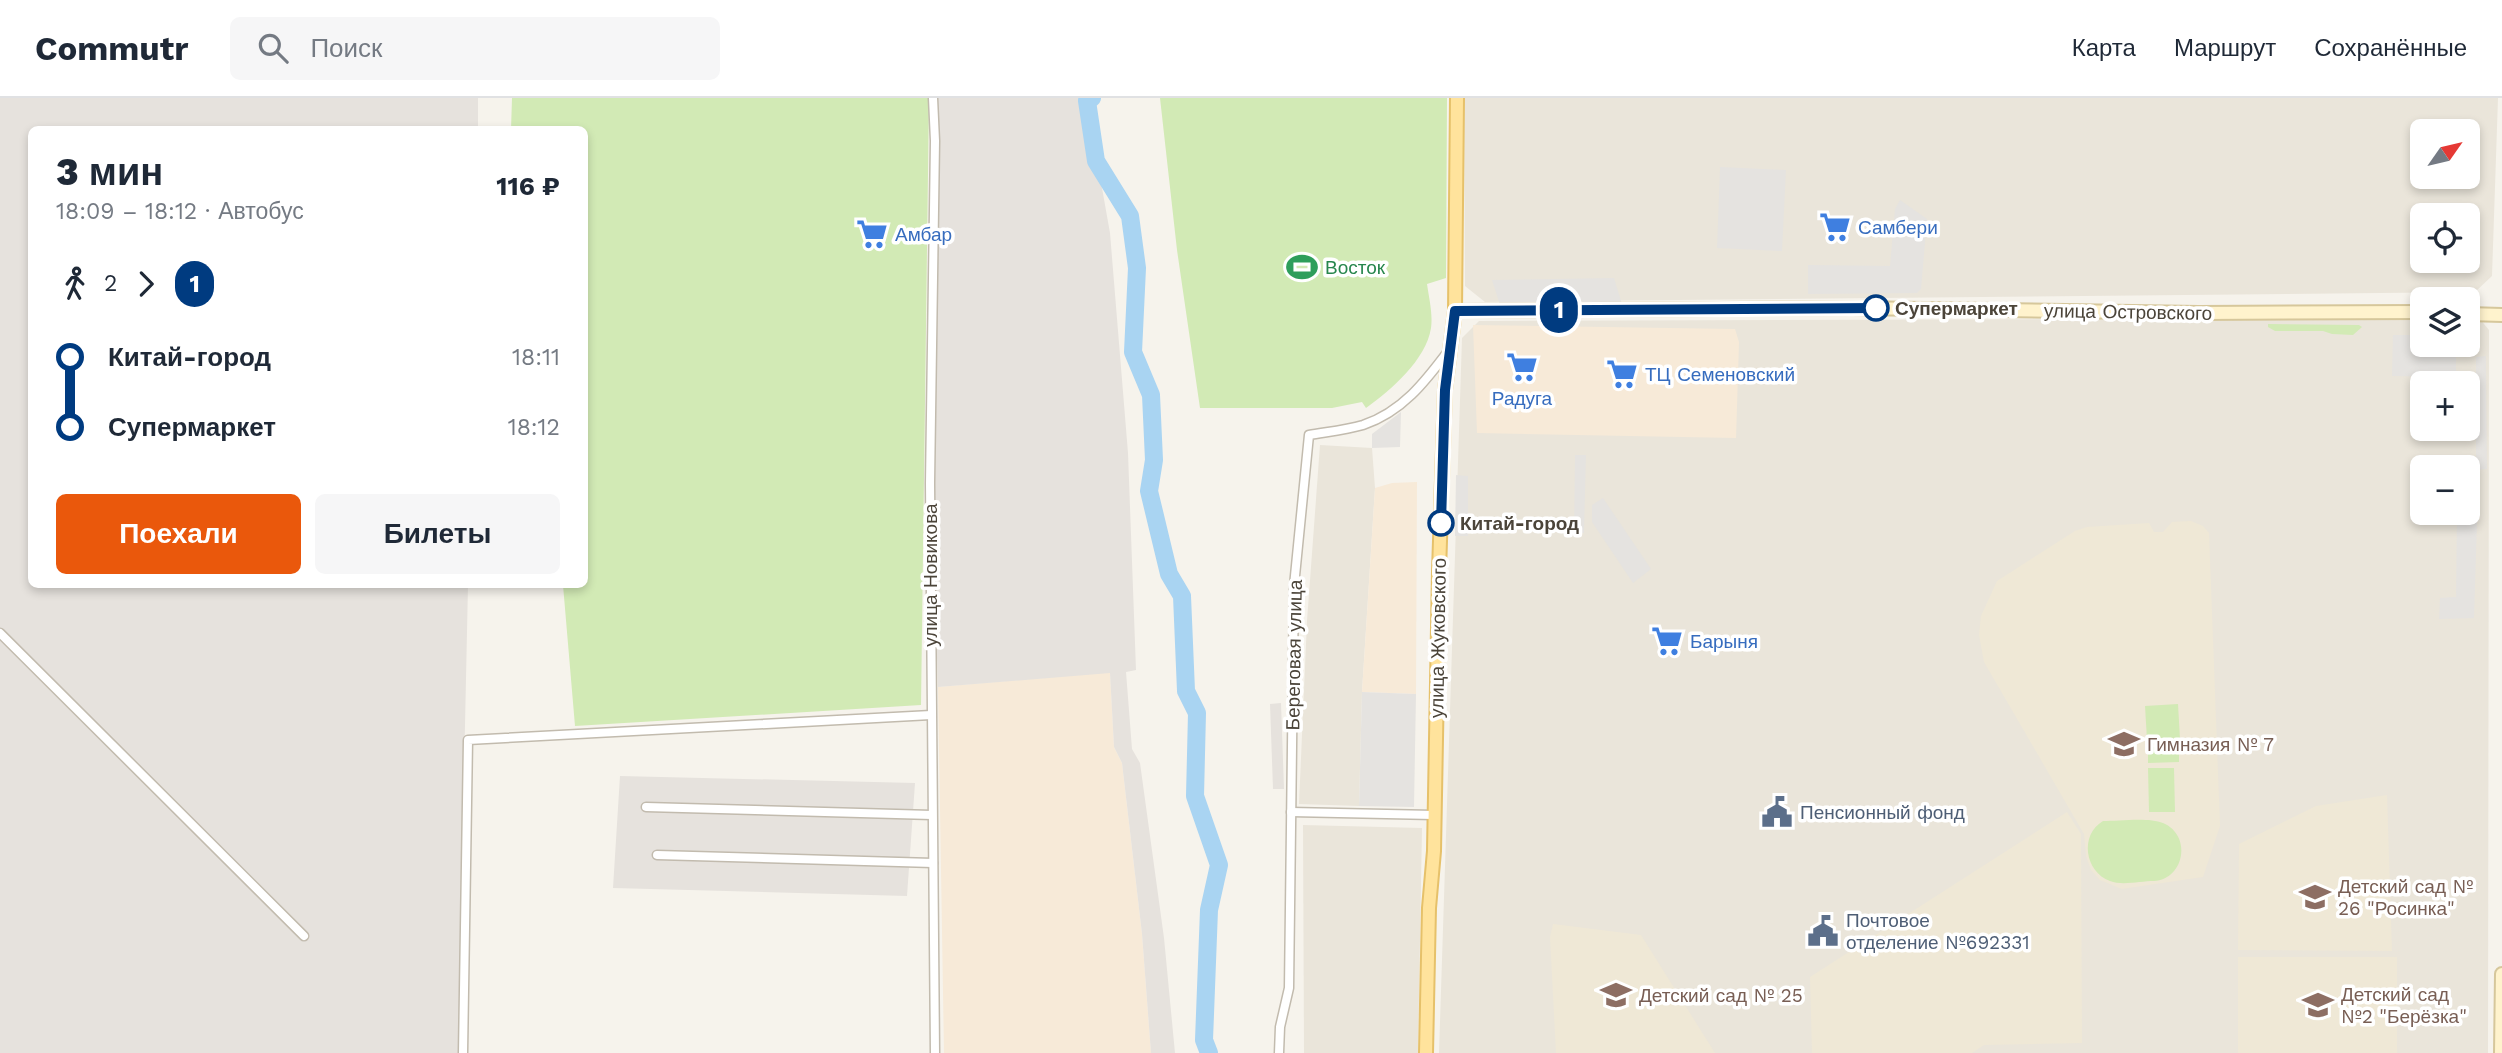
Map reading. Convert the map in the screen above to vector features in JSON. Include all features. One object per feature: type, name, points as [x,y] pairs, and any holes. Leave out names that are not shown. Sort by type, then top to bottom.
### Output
[{"type":"main road","name":"улица Жуковского","points":[[1426,1053],[1429,908],[1434,851],[1445,390],[1455,311],[1457,98]]},
{"type":"main road","name":"улица Островского","points":[[1455,311],[1864,308],[2199,313],[2410,312]]},
{"type":"main road","points":[[2480,314],[2502,315]]},
{"type":"main road","points":[[2501,1053],[2502,974]]},
{"type":"street","name":"улица Новикова","points":[[933,98],[935,141],[930,483],[935,1053]]},
{"type":"street","name":"Береговая улица","points":[[1279,1053],[1280,1027],[1289,988],[1294,586],[1309,435],[1361,426],[1391,412],[1418,390],[1452,345]]},
{"type":"street","points":[[0,633],[304,936]]},
{"type":"street","points":[[463,1053],[468,740],[931,715]]},
{"type":"street","points":[[646,807],[932,815]]},
{"type":"street","points":[[1291,812],[1434,815]]},
{"type":"street","points":[[657,855],[933,863]]},
{"type":"shaded area","points":[[0,98],[478,98],[478,126],[28,126],[28,588],[468,588],[458,1053],[0,1053]]},
{"type":"shaded area","points":[[938,98],[1086,98],[1110,233],[1128,453],[1136,670],[1126,672],[1132,749],[1140,763],[1164,938],[1175,1053],[1151,1053],[1142,934],[1122,763],[1114,747],[1110,673],[938,687],[931,476]]},
{"type":"shaded area","points":[[1464,98],[2498,98],[2492,276],[2480,287],[2410,287],[2410,293],[1485,302],[1465,286]]},
{"type":"shaded area","points":[[1720,167],[1786,170],[1782,251],[1717,248]]},
{"type":"shaded area","points":[[1900,200],[1927,219],[1921,289],[1917,293],[1808,294],[1808,265],[1890,266],[1895,209]]},
{"type":"shaded area","points":[[1614,278],[1622,304],[1500,305],[1492,280]]},
{"type":"shaded area","points":[[2410,318],[2410,357],[2480,357],[2480,319],[2489,330],[2488,1053],[1439,1053],[1462,338],[1479,321]]},
{"type":"shaded area","points":[[1473,325],[1735,329],[1739,342],[1736,438],[1477,433]]},
{"type":"shaded area","points":[[2393,335],[2410,335],[2410,357],[2456,357],[2456,371],[2410,371],[2410,376],[2392,376]]},
{"type":"shaded area","points":[[2486,356],[2487,469],[2480,470],[2476,441],[2480,441],[2480,371],[2476,371],[2476,357]]},
{"type":"shaded area","points":[[1401,412],[1400,447],[1372,448],[1372,434]]},
{"type":"shaded area","points":[[1320,445],[1372,448],[1375,488],[1362,692],[1359,806],[1299,804],[1307,621]]},
{"type":"shaded area","points":[[1575,455],[1586,455],[1584,533],[1574,533]]},
{"type":"shaded area","points":[[1456,475],[1468,476],[1468,536],[1455,536]]},
{"type":"shaded area","points":[[1417,482],[1416,694],[1362,692],[1375,488],[1392,483]]},
{"type":"shaded area","points":[[1603,498],[1651,569],[1633,583],[1592,522],[1592,505]]},
{"type":"shaded area","name":"Гимназия № 7","points":[[2191,521],[2203,526],[2209,533],[2220,826],[2203,877],[2122,889],[2100,880],[2091,870],[2086,856],[2084,834],[1984,662],[1979,635],[1981,616],[1997,581],[2075,531],[2087,527],[2149,523],[2154,532],[2163,532],[2172,522]]},
{"type":"shaded area","points":[[2457,525],[2477,525],[2474,618],[2439,619],[2440,598],[2456,597]]},
{"type":"shaded area","points":[[1110,672],[1114,747],[1122,763],[1142,934],[1151,1053],[944,1053],[938,687]]},
{"type":"shaded area","points":[[1362,692],[1416,694],[1414,807],[1359,806]]},
{"type":"shaded area","points":[[1281,703],[1284,789],[1273,789],[1270,704]]},
{"type":"shaded area","points":[[620,776],[915,783],[907,896],[613,888]]},
{"type":"shaded area","name":"Детский сад № 26 \"Росинка\"","points":[[2387,795],[2392,951],[2238,950],[2239,844],[2316,806]]},
{"type":"shaded area","points":[[2067,812],[2081,834],[2082,1043],[1984,1045],[1972,1053],[1812,1053],[1810,977]]},
{"type":"shaded area","points":[[1303,825],[1422,828],[1418,1053],[1304,1053]]},
{"type":"shaded area","name":"Детский сад № 25","points":[[1553,924],[1641,935],[1715,1053],[1556,1053],[1550,937]]},
{"type":"shaded area","name":"Детский сад №2 \"Берёзка\"","points":[[2238,957],[2397,957],[2397,1053],[2238,1053]]},
{"type":"green space","points":[[512,98],[929,98],[921,705],[575,726],[563,588],[588,588],[588,126],[511,126]]},
{"type":"green space","name":"Восток","points":[[1160,98],[1447,98],[1446,278],[1427,284],[1431,328],[1428,340],[1415,363],[1366,408],[1362,402],[1332,408],[1200,408],[1177,250]]},
{"type":"green space","points":[[2268,324],[2362,327],[2353,335],[2323,331],[2275,331],[2268,327]]},
{"type":"green space","points":[[2178,704],[2180,739],[2147,740],[2145,706]]},
{"type":"green space","points":[[2148,747],[2179,747],[2179,762],[2148,763]]},
{"type":"green space","points":[[2148,768],[2174,768],[2175,812],[2149,812]]},
{"type":"green space","points":[[2103,821],[2157,821],[2172,829],[2181,846],[2181,856],[2173,873],[2154,881],[2120,883],[2102,876],[2090,862],[2088,844],[2095,827]]},
{"type":"waterway","points":[[1092,98],[1087,101],[1096,161],[1130,216],[1137,268],[1133,352],[1151,395],[1154,460],[1149,491],[1169,574],[1182,596],[1186,691],[1197,713],[1195,796],[1219,865],[1209,910],[1204,1040],[1209,1053]]},
{"type":"bus line","name":"1","points":[[1441,523],[1445,390],[1455,311],[1876,308]]},
{"type":"place","name":"Самбери","points":[[1835,227]]},
{"type":"place","name":"Амбар","points":[[872,234]]},
{"type":"place","name":"Восток","points":[[1302,267]]},
{"type":"place","name":"Супермаркет","points":[[1876,308]]},
{"type":"place","name":"Радуга","points":[[1522,367]]},
{"type":"place","name":"ТЦ Семеновский","points":[[1622,374]]},
{"type":"place","name":"Китай-город","points":[[1441,523]]},
{"type":"place","name":"Барыня","points":[[1667,641]]},
{"type":"place","name":"Гимназия № 7","points":[[2124,744]]},
{"type":"place","name":"Пенсионный фонд","points":[[1777,812]]},
{"type":"place","name":"Детский сад № 26 \"Росинка\"","points":[[2315,897]]},
{"type":"place","name":"Почтовое отделение №692331","points":[[1823,931]]},
{"type":"place","name":"Детский сад № 25","points":[[1616,995]]},
{"type":"place","name":"Детский сад №2 \"Берёзка\"","points":[[2318,1005]]}]
